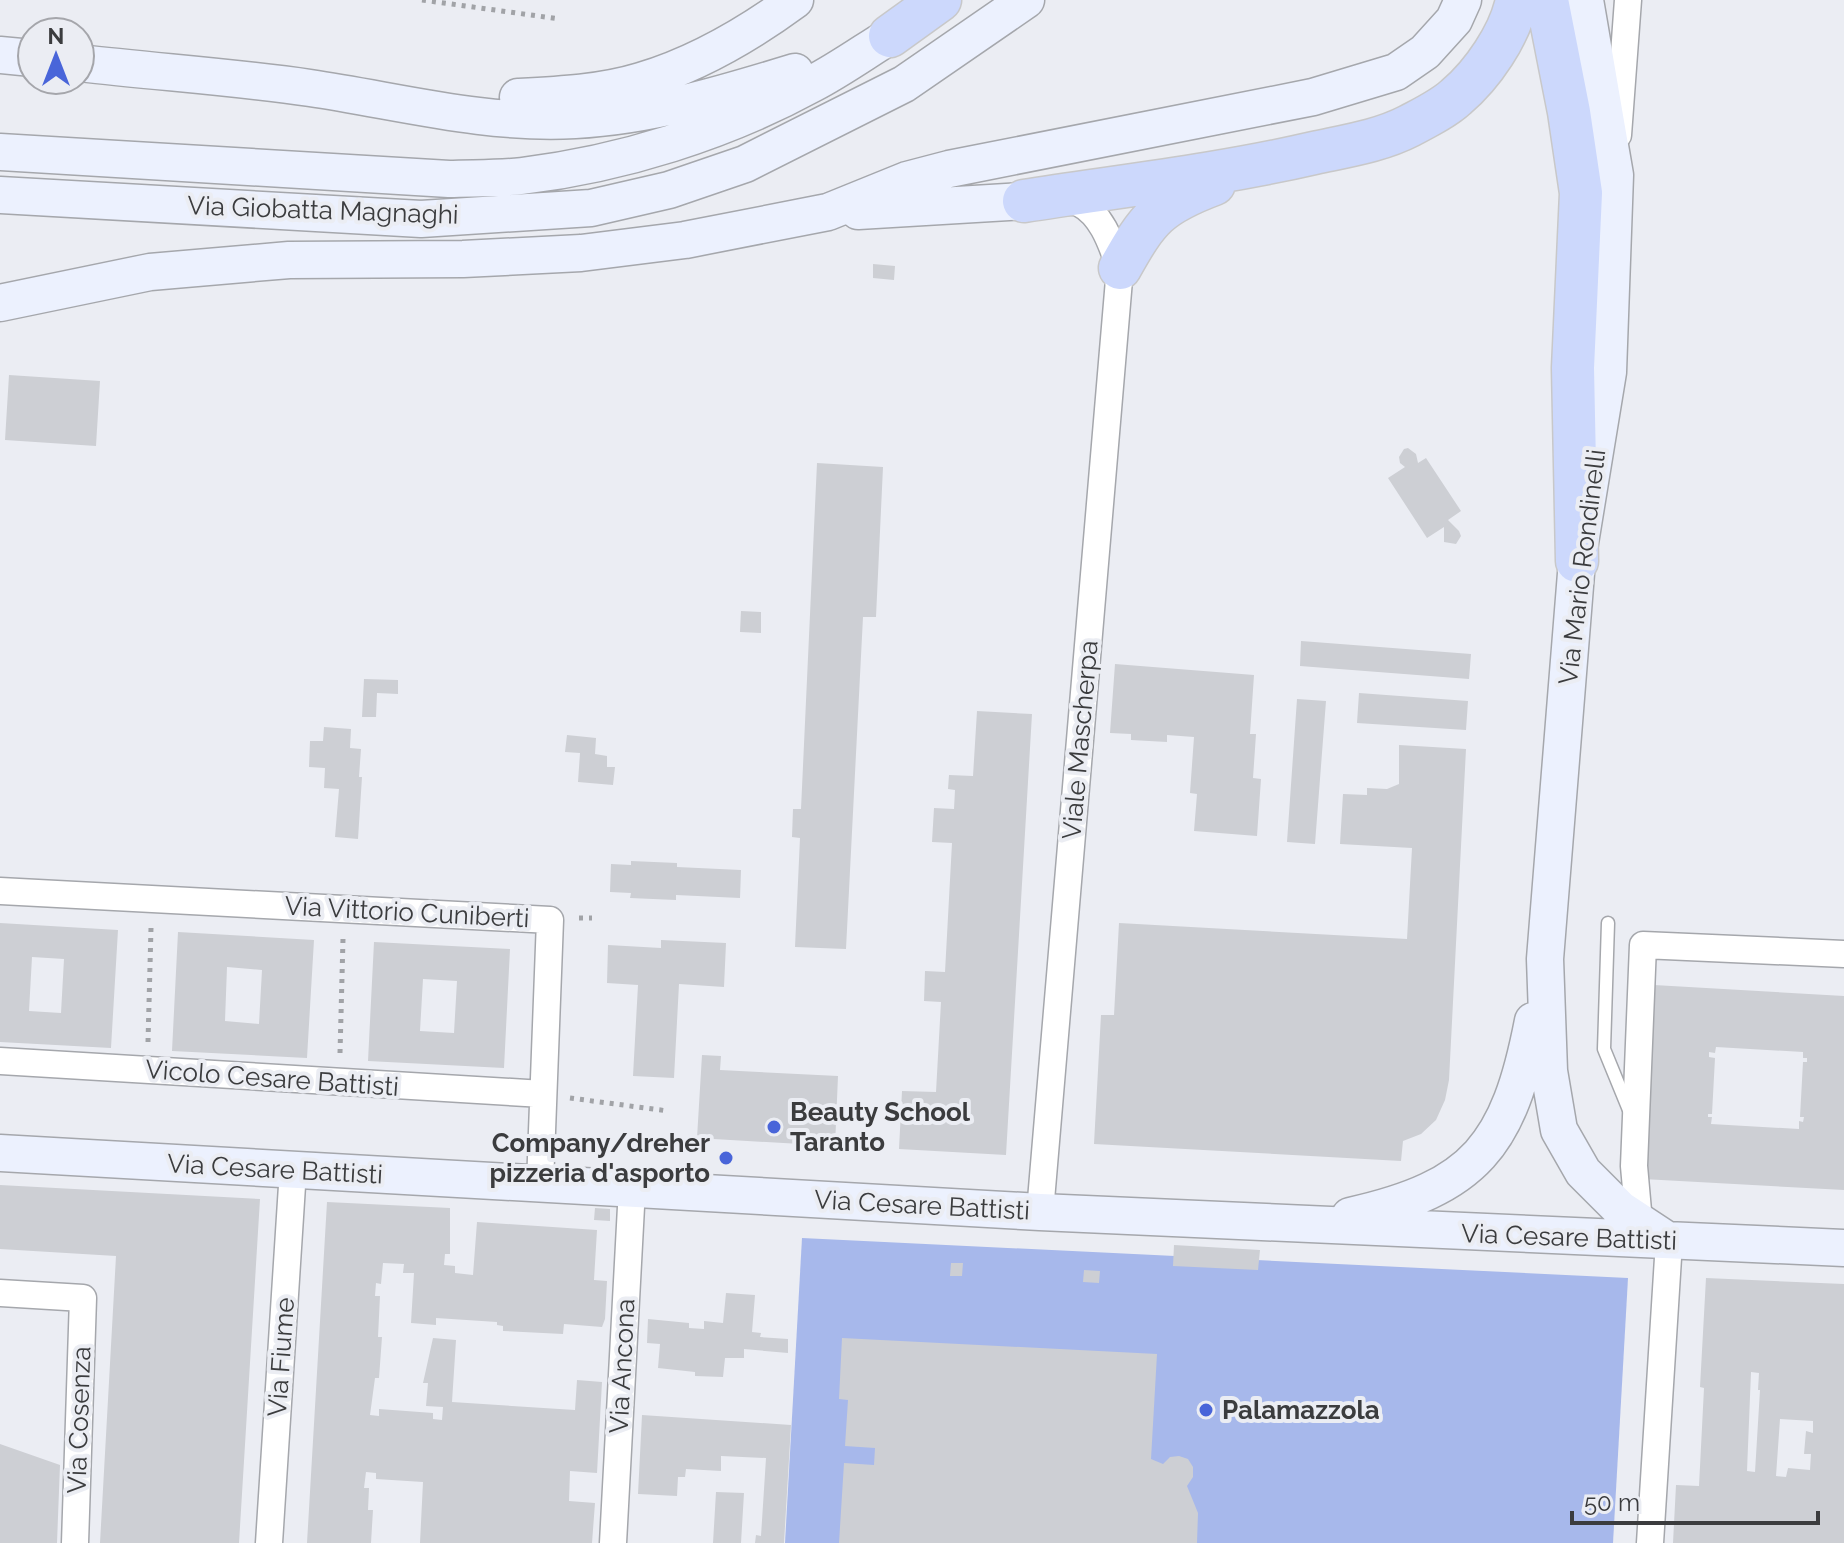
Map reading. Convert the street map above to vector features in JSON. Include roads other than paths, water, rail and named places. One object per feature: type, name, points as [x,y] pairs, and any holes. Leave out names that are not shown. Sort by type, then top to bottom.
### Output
[{"type":"highway","points":[[890,36],[940,0]]},
{"type":"highway","points":[[1024,201],[1274,162],[1371,140],[1395,131],[1455,98],[1489,59],[1515,10],[1517,0]]},
{"type":"highway","points":[[1547,0],[1581,193],[1573,368],[1577,561]]},
{"type":"highway","points":[[1120,268],[1145,225],[1169,204],[1274,162]]},
{"type":"main road","points":[[96,65],[309,88],[495,98],[572,95],[641,81],[706,55],[795,0]]},
{"type":"main road","name":"Via Giobatta Magnaghi","points":[[0,195],[421,219],[591,208],[669,190],[745,164],[904,84],[1026,0]]},
{"type":"main road","points":[[828,212],[907,180],[949,169],[1313,97],[1396,72],[1425,52],[1454,20],[1463,0]]},
{"type":"main road","name":"Via Mario Rondinelli","points":[[1306,1226],[1391,1207],[1438,1188],[1478,1159],[1503,1124],[1524,1069],[1545,959],[1577,561],[1608,372],[1615,175],[1585,0]]},
{"type":"main road","points":[[309,88],[493,119],[575,120],[648,113],[724,94],[807,68],[890,36]]},
{"type":"main road","name":"Via Giobatta Magnaghi","points":[[0,152],[449,179],[520,176],[590,164],[657,147],[734,121],[813,84],[890,36]]},
{"type":"main road","points":[[0,303],[150,272],[289,260],[463,259],[581,253],[685,240],[828,212],[1024,201]]},
{"type":"main road","name":"Via Mario Rondinelli","points":[[1545,959],[1549,1071],[1559,1130],[1583,1172],[1620,1209],[1669,1242]]},
{"type":"main road","name":"Via Cesare Battisti","points":[[0,1153],[1306,1226],[1844,1248]]},
{"type":"street","name":"Via Mario Rondinelli","points":[[1615,175],[1628,0]]},
{"type":"street","points":[[1024,201],[1078,202],[1108,235],[1120,268]]},
{"type":"street","name":"Viale Mascherpa","points":[[1040,1212],[1120,268]]},
{"type":"street","name":"Via Vittorio Cuniberti","points":[[0,891],[550,920],[540,1184]]},
{"type":"street","name":"Via Cesare Battisti","points":[[1639,1222],[1634,1166],[1643,945],[1844,954]]},
{"type":"street","name":"Vicolo Cesare Battisti","points":[[0,1061],[543,1094]]},
{"type":"street","name":"Via Fiume","points":[[269,1543],[293,1170]]},
{"type":"street","name":"Via Ancona","points":[[613,1543],[632,1188]]},
{"type":"street","points":[[1650,1543],[1669,1242]]},
{"type":"street","name":"Via Cosenza","points":[[0,1293],[83,1298],[75,1543]]},
{"type":"lane","points":[[1608,923],[1604,1049],[1635,1124]]},
{"type":"place","name":"Beauty School Taranto","points":[[774,1127]]},
{"type":"place","name":"Company/dreher pizzeria d'asporto","points":[[726,1158]]},
{"type":"place","name":"Palamazzola","points":[[1206,1410]]}]
